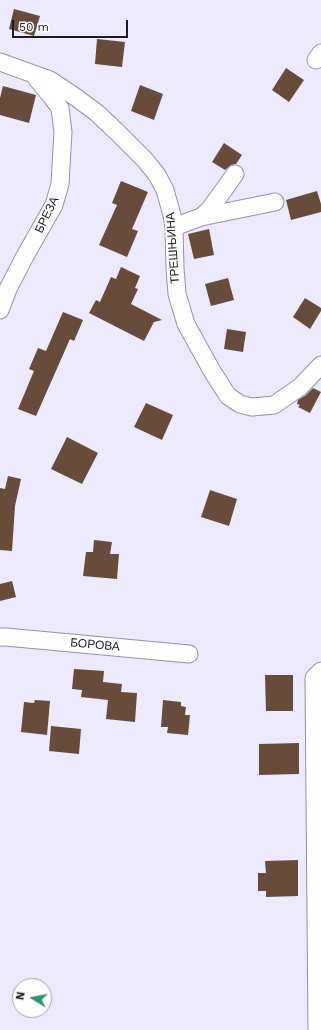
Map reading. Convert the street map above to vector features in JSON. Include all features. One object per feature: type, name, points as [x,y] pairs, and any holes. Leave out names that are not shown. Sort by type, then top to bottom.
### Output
[{"type":"street","name":"ТРЕШЊИНА","points":[[0,62],[50,80],[74,96],[117,132],[145,160],[157,175],[165,190],[174,227],[174,268],[176,294],[186,324],[212,371],[228,396],[240,404],[252,407],[274,405],[300,387],[321,365]]},
{"type":"street","name":"БРЕЗА","points":[[0,310],[4,288],[25,256],[54,205],[60,184],[63,132],[60,108],[31,74]]},
{"type":"street","points":[[201,217],[210,209],[235,174]]},
{"type":"street","points":[[174,227],[201,217],[274,202]]},
{"type":"street","name":"БОРОВА","points":[[0,637],[190,654]]},
{"type":"street","points":[[317,1030],[314,678],[321,671]]},
{"type":"building","points":[[14,9],[40,16],[34,36],[9,29]]},
{"type":"building","points":[[97,39],[125,42],[122,67],[95,64]]},
{"type":"building","points":[[286,68],[304,80],[289,102],[272,90]]},
{"type":"building","points":[[140,85],[163,94],[154,120],[131,111]]},
{"type":"building","points":[[3,86],[36,95],[29,123],[0,115],[0,98]]},
{"type":"building","points":[[224,143],[242,155],[236,164],[231,165],[225,170],[212,162]]},
{"type":"building","points":[[121,181],[148,192],[132,229],[138,231],[127,257],[99,245],[117,205],[112,203]]},
{"type":"building","points":[[317,191],[321,204],[321,212],[291,220],[286,200]]},
{"type":"building","points":[[209,229],[214,255],[194,259],[188,234]]},
{"type":"building","points":[[121,267],[140,276],[135,288],[138,289],[131,304],[162,320],[154,322],[144,341],[89,313],[96,300],[100,302],[111,277],[116,279]]},
{"type":"building","points":[[228,278],[234,300],[211,306],[205,284]]},
{"type":"building","points":[[305,298],[321,308],[321,311],[310,329],[293,317]]},
{"type":"building","points":[[63,312],[83,320],[74,341],[70,339],[36,416],[18,409],[34,371],[29,369],[38,348],[46,351]]},
{"type":"building","points":[[227,329],[246,332],[243,352],[224,349]]},
{"type":"building","points":[[313,388],[321,392],[310,413],[298,407],[300,405],[297,404],[298,400]]},
{"type":"building","points":[[146,403],[173,415],[162,440],[134,427]]},
{"type":"building","points":[[67,437],[98,453],[82,484],[51,469]]},
{"type":"building","points":[[8,476],[21,479],[15,506],[12,551],[0,550],[0,488],[5,489]]},
{"type":"building","points":[[210,490],[237,499],[229,526],[201,517]]},
{"type":"building","points":[[94,540],[112,542],[110,554],[119,554],[117,579],[83,576],[86,552],[93,552]]},
{"type":"building","points":[[12,581],[16,597],[0,601],[0,584]]},
{"type":"building","points":[[74,669],[104,671],[103,682],[122,684],[121,692],[137,693],[135,722],[106,719],[108,700],[81,697],[82,690],[72,689]]},
{"type":"building","points":[[265,675],[293,675],[293,711],[266,711]]},
{"type":"building","points":[[35,700],[50,701],[47,735],[21,732],[24,702],[34,703]]},
{"type":"building","points":[[163,700],[181,702],[181,706],[186,707],[185,715],[190,715],[188,735],[167,733],[168,727],[161,727]]},
{"type":"building","points":[[51,726],[81,729],[79,754],[49,751]]},
{"type":"building","points":[[299,743],[299,774],[259,775],[259,744]]},
{"type":"building","points":[[298,860],[298,896],[266,897],[266,891],[258,891],[258,873],[266,873],[265,861]]}]
